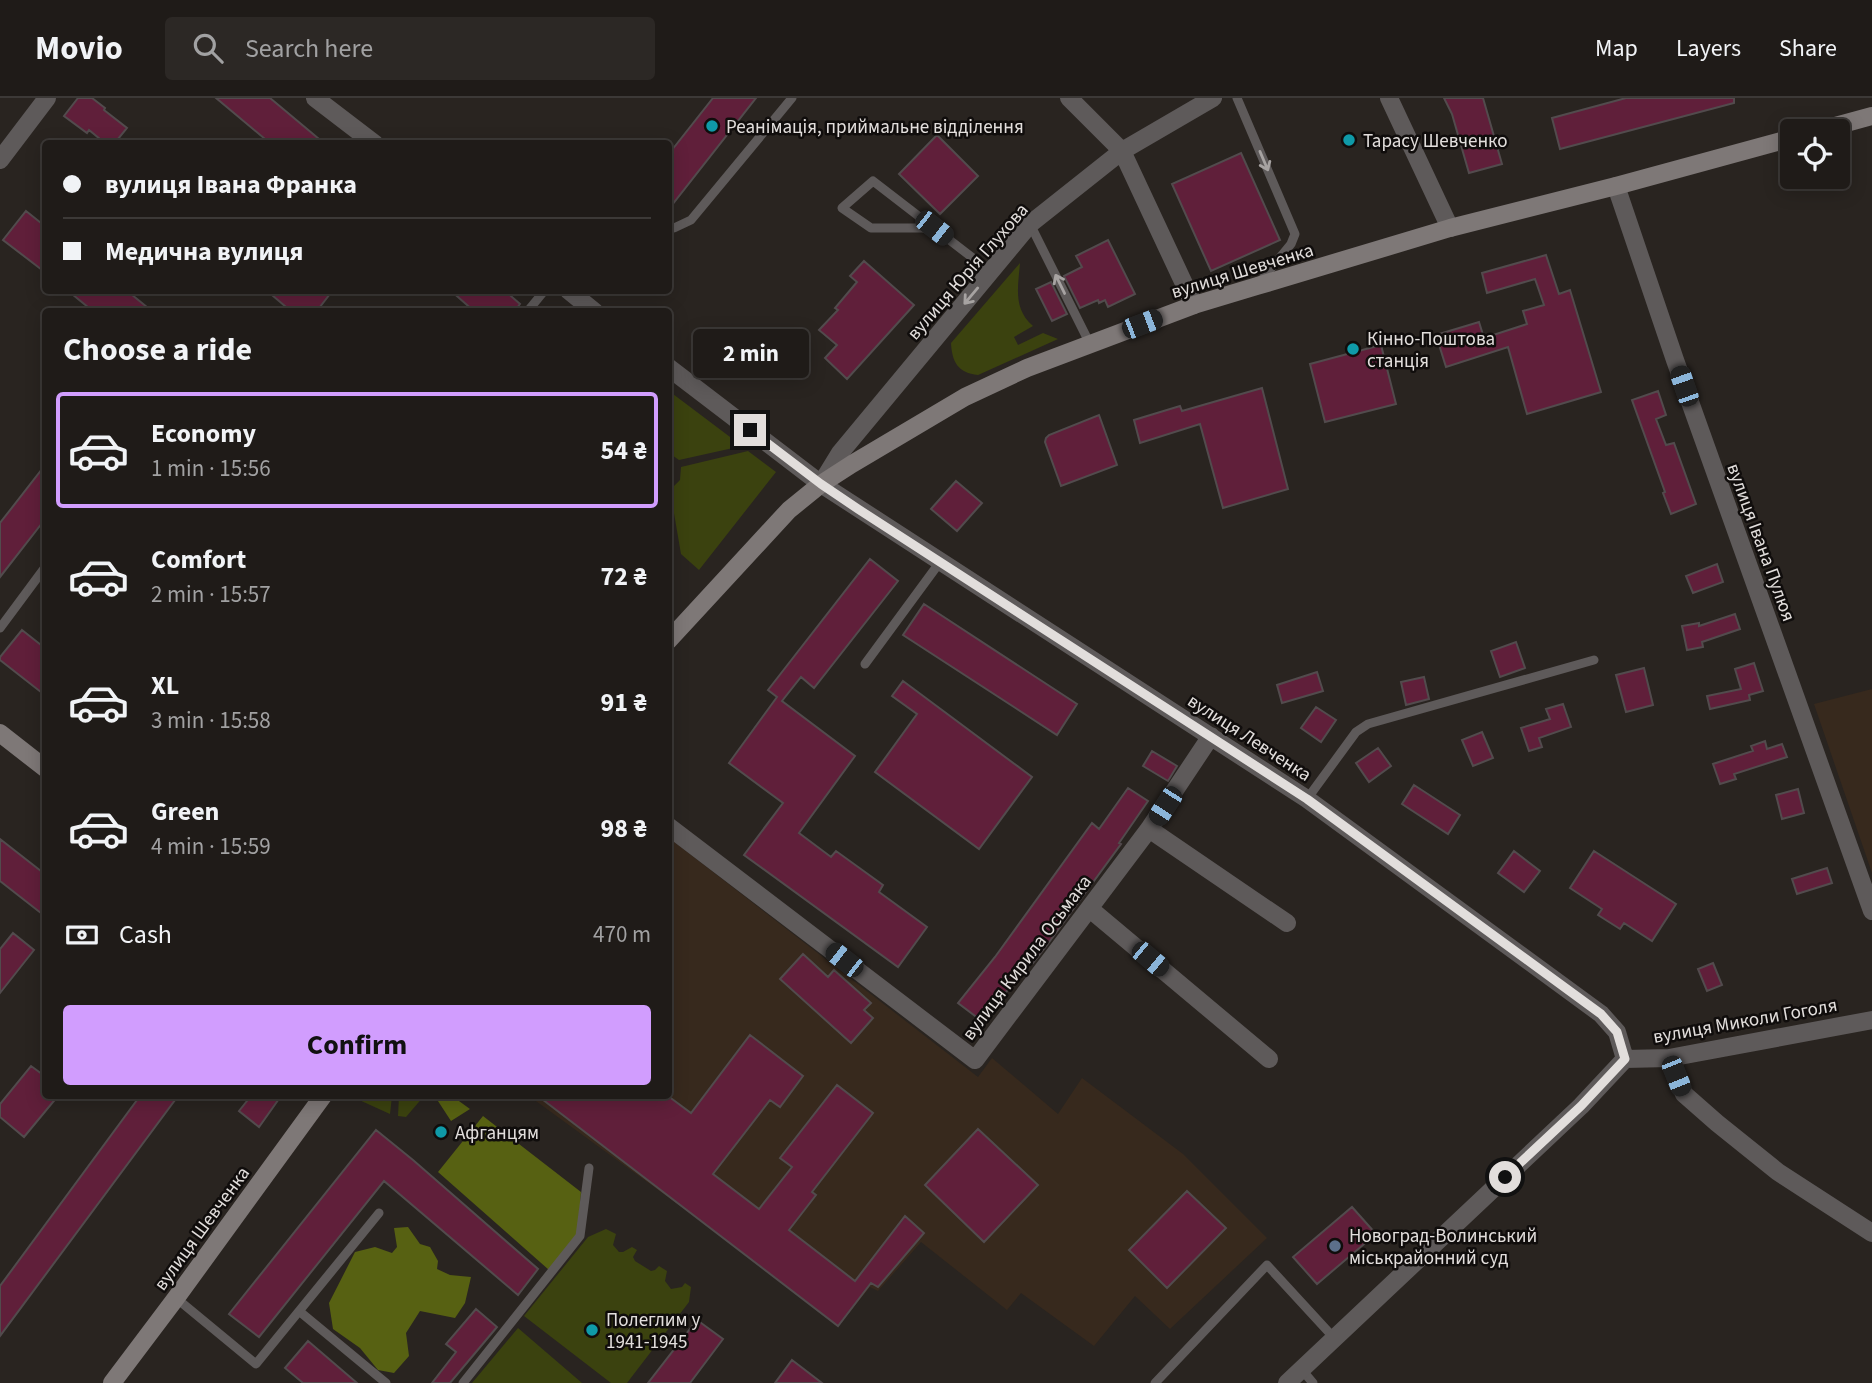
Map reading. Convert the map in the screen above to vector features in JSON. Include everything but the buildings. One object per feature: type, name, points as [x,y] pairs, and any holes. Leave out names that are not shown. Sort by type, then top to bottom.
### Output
[{"type":"main road","points":[[1850,122],[1872,116]]},
{"type":"main road","name":"вулиця Шевченка","points":[[672,637],[789,510],[821,484],[965,397],[1027,368],[1194,305],[1257,286],[1450,228],[1780,141]]},
{"type":"main road","points":[[0,733],[42,766]]},
{"type":"main road","name":"вулиця Шевченка","points":[[112,1383],[321,1099]]},
{"type":"street","points":[[0,160],[47,98]]},
{"type":"street","points":[[315,98],[370,140]]},
{"type":"street","points":[[1069,98],[1122,151],[1194,305]]},
{"type":"street","name":"вулиця Юрія Глухова","points":[[821,484],[840,453],[1031,224],[1122,151],[1213,98]]},
{"type":"street","points":[[1389,98],[1450,228]]},
{"type":"street","name":"вулиця Івана Пулюя","points":[[1616,186],[1675,360],[1872,911]]},
{"type":"street","points":[[573,294],[590,308]]},
{"type":"street","name":"вулиця Левченка","points":[[672,371],[821,484],[1307,799],[1601,1014],[1617,1032],[1625,1059]]},
{"type":"street","name":"вулиця Кирила Осьмака","points":[[672,830],[975,1060],[1149,829],[1211,736]]},
{"type":"street","points":[[1149,829],[1287,923]]},
{"type":"street","points":[[1090,908],[1269,1059]]},
{"type":"street","name":"вулиця Миколи Гоголя","points":[[1625,1059],[1669,1058],[1872,1020]]},
{"type":"street","points":[[1669,1058],[1684,1094],[1704,1112],[1778,1172],[1872,1233]]},
{"type":"street","points":[[1287,1383],[1307,1377],[1335,1339],[1581,1106],[1625,1059]]},
{"type":"lane","points":[[672,228],[691,220],[792,98]]},
{"type":"lane","points":[[1237,98],[1295,234],[1291,244],[1257,286]]},
{"type":"lane","points":[[934,228],[871,228],[842,208],[873,181],[934,228],[991,272]]},
{"type":"lane","points":[[1031,224],[1090,344]]},
{"type":"lane","points":[[530,308],[542,294]]},
{"type":"lane","points":[[866,664],[940,562]]},
{"type":"lane","points":[[0,628],[42,571]]},
{"type":"lane","points":[[1307,799],[1356,732],[1368,724],[1594,660]]},
{"type":"lane","points":[[463,1383],[580,1236],[589,1168]]},
{"type":"lane","points":[[176,1298],[256,1364],[379,1213]]},
{"type":"lane","points":[[1155,1383],[1267,1265],[1335,1339]]},
{"type":"lane","points":[[299,1311],[386,1383]]},
{"type":"shaded area","points":[[1872,689],[1872,873],[1814,704]]},
{"type":"shaded area","points":[[672,840],[978,1077],[992,1058],[1058,1114],[1082,1078],[1183,1154],[1267,1238],[1170,1329],[1135,1296],[1094,1346],[1021,1293],[1007,1310],[921,1242],[878,1291],[870,1287],[841,1323],[533,1099],[672,1099]]},
{"type":"green space","points":[[1020,263],[1018,297],[1022,312],[1033,326],[1014,337],[1018,345],[1043,333],[1058,339],[978,375],[965,372],[955,361],[951,343]]},
{"type":"green space","points":[[672,393],[742,446],[679,460],[672,455]]},
{"type":"green space","points":[[748,451],[776,472],[699,570],[681,554],[672,488],[680,480],[681,467]]},
{"type":"green space","points":[[357,1099],[392,1099],[390,1114]]},
{"type":"green space","points":[[399,1099],[421,1099],[406,1117],[398,1116]]},
{"type":"green space","points":[[437,1099],[456,1099],[470,1109],[451,1121]]},
{"type":"green space","points":[[483,1116],[581,1192],[578,1234],[549,1270],[438,1172]]},
{"type":"green space","points":[[408,1227],[420,1244],[430,1247],[438,1261],[437,1269],[450,1275],[471,1277],[465,1303],[455,1318],[420,1311],[406,1333],[409,1356],[394,1373],[378,1370],[360,1348],[333,1329],[329,1303],[355,1252],[375,1247],[392,1253],[397,1247],[394,1228]]},
{"type":"green space","points":[[606,1229],[616,1234],[613,1245],[619,1252],[632,1247],[637,1250],[633,1257],[635,1261],[651,1271],[659,1266],[667,1271],[665,1281],[671,1289],[682,1287],[685,1283],[691,1287],[689,1302],[627,1383],[611,1383],[524,1316],[588,1237]]},
{"type":"green space","points":[[518,1328],[582,1383],[472,1383]]},
{"type":"place","name":"Реанімація, приймальне відділення","points":[[712,126]]},
{"type":"place","name":"Тарасу Шевченко","points":[[1349,140]]},
{"type":"place","name":"Кінно-Поштова станція","points":[[1353,349]]},
{"type":"place","name":"Афганцям","points":[[441,1132]]},
{"type":"place","name":"Новоград-Волинський міськрайонний суд","points":[[1335,1246]]},
{"type":"place","name":"Полеглим у 1941-1945","points":[[592,1330]]},
{"type":"route","points":[[750,430],[858,509],[1307,799],[1601,1014],[1617,1032],[1625,1059],[1581,1106],[1505,1177]]}]
